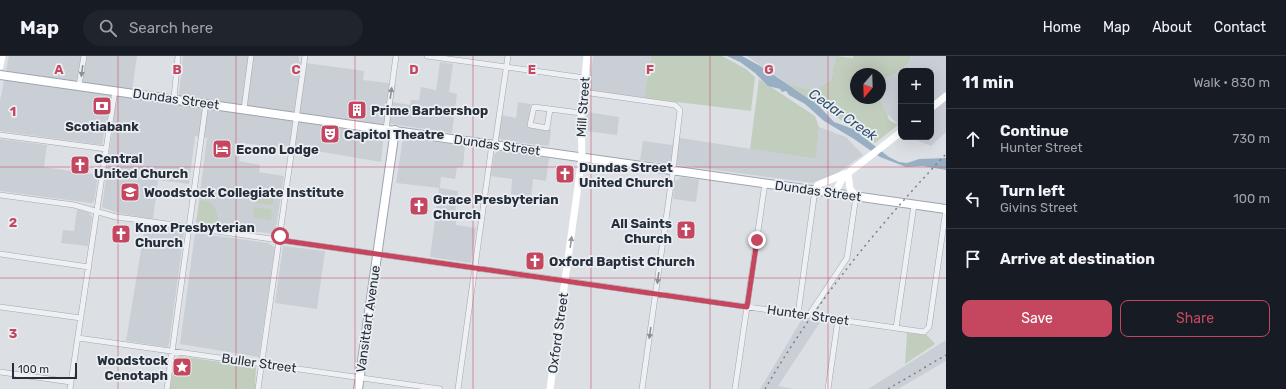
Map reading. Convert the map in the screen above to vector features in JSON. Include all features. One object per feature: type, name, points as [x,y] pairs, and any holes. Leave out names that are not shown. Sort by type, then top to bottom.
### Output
[{"type":"main road","points":[[0,66],[2,56]]},
{"type":"main road","name":"Mill Street","points":[[582,157],[580,138],[581,113],[587,56]]},
{"type":"main road","name":"Dundas Street","points":[[0,75],[174,98],[946,209]]},
{"type":"main road","points":[[934,106],[946,96]]},
{"type":"main road","name":"Vansittart Avenue","points":[[358,389],[395,130]]},
{"type":"main road","points":[[834,193],[840,180],[898,134]]},
{"type":"main road","name":"Oxford Street","points":[[550,389],[582,157]]},
{"type":"main road","points":[[815,190],[818,185],[848,173]]},
{"type":"main road","points":[[848,173],[850,189],[856,196]]},
{"type":"street","points":[[79,85],[84,56]]},
{"type":"street","points":[[174,98],[178,56]]},
{"type":"street","points":[[244,108],[251,56]]},
{"type":"street","points":[[258,389],[305,56]]},
{"type":"street","points":[[386,129],[396,56]]},
{"type":"street","points":[[428,56],[585,78]]},
{"type":"street","points":[[458,389],[474,268],[508,56]]},
{"type":"street","points":[[70,389],[115,90]]},
{"type":"street","points":[[583,92],[678,107],[680,113],[642,389]]},
{"type":"street","points":[[167,389],[206,103]]},
{"type":"street","points":[[550,109],[547,128],[530,125],[533,108],[550,109],[581,113]]},
{"type":"street","points":[[0,135],[106,149]]},
{"type":"street","points":[[735,389],[765,183]]},
{"type":"street","points":[[798,314],[815,190]]},
{"type":"street","name":"Hunter Street","points":[[0,195],[69,204],[116,217],[896,328],[926,331],[929,327],[946,209]]},
{"type":"street","points":[[809,315],[847,258],[856,196]]},
{"type":"street","points":[[896,328],[914,205]]},
{"type":"street","points":[[0,254],[89,267]]},
{"type":"street","points":[[0,307],[81,318]]},
{"type":"street","points":[[828,389],[838,319]]},
{"type":"street","name":"Buller Street","points":[[78,338],[440,389]]},
{"type":"street","points":[[0,372],[71,382]]},
{"type":"shaded area","points":[[9,56],[137,56],[131,97],[178,103],[183,56],[299,56],[299,62],[364,71],[363,80],[396,84],[393,102],[410,105],[411,100],[419,100],[421,87],[436,90],[440,62],[453,64],[449,92],[457,94],[452,133],[385,123],[381,162],[287,146],[276,147],[241,143],[239,161],[260,165],[259,172],[284,176],[275,234],[196,224],[207,138],[195,136],[189,184],[158,180],[153,219],[122,214],[102,207],[114,119],[107,118],[102,145],[0,131],[0,101]]},
{"type":"shaded area","points":[[593,56],[651,56],[644,98],[590,90]]},
{"type":"shaded area","points":[[747,56],[836,56],[831,80],[817,89],[802,88],[786,83]]},
{"type":"shaded area","points":[[911,56],[946,56],[946,132],[931,146],[916,140],[934,140],[934,68],[903,68],[909,63]]},
{"type":"shaded area","points":[[898,72],[898,125],[887,113],[882,104],[886,104],[886,78]]},
{"type":"shaded area","points":[[518,102],[531,104],[527,127],[551,130],[549,146],[505,141],[499,138],[498,135],[502,115],[516,118]]},
{"type":"shaded area","points":[[587,112],[619,117],[617,135],[585,131]]},
{"type":"shaded area","points":[[819,127],[846,137],[863,155],[836,174],[812,183],[640,160],[643,141],[672,145],[674,137],[816,159]]},
{"type":"shaded area","points":[[403,138],[465,146],[463,167],[457,167],[455,179],[441,177],[440,188],[458,191],[455,213],[447,212],[446,218],[456,220],[456,225],[476,228],[471,263],[430,257],[439,188],[396,183]]},
{"type":"shaded area","points":[[0,139],[47,145],[44,167],[98,175],[94,202],[91,203],[0,191]]},
{"type":"shaded area","points":[[497,151],[549,158],[546,181],[533,179],[531,197],[511,194],[512,179],[491,176],[494,156]]},
{"type":"shaded area","points":[[682,177],[699,180],[696,202],[673,199],[675,181]]},
{"type":"shaded area","points":[[77,209],[89,213],[92,217],[88,246],[61,243],[63,230],[74,231]]},
{"type":"shaded area","points":[[145,226],[182,231],[184,233],[169,344],[167,347],[126,341]]},
{"type":"shaded area","points":[[195,233],[268,243],[275,247],[259,357],[180,344]]},
{"type":"shaded area","points":[[283,246],[325,251],[317,309],[275,303]]},
{"type":"shaded area","points":[[802,319],[821,321],[778,386],[794,389],[760,389]]},
{"type":"shaded area","points":[[946,340],[946,361],[898,389],[868,389]]},
{"type":"green space","points":[[651,56],[722,56],[746,69],[755,77],[751,111],[644,98]]},
{"type":"green space","points":[[836,56],[853,58],[853,56],[911,56],[909,63],[903,68],[898,68],[898,72],[895,74],[886,78],[886,68],[850,68],[850,104],[882,104],[889,120],[898,125],[875,143],[786,83],[802,88],[817,89],[831,80]]},
{"type":"green space","points":[[759,79],[815,116],[819,127],[816,159],[750,149]]},
{"type":"green space","points":[[256,192],[274,194],[273,205],[255,203]]},
{"type":"green space","points":[[200,200],[210,203],[215,208],[217,212],[217,226],[196,222]]},
{"type":"green space","points":[[254,207],[272,209],[271,220],[253,218]]},
{"type":"green space","points":[[907,333],[927,335],[935,344],[905,364]]},
{"type":"green space","points":[[179,356],[256,367],[255,389],[170,389],[175,359]]},
{"type":"water","name":"Cedar Creek","points":[[727,56],[742,56],[762,67],[818,105],[834,122],[853,129],[889,157],[899,162],[907,163],[919,159],[946,158],[946,170],[923,166],[906,167],[880,157],[824,121],[805,104],[789,95],[786,91],[782,92],[780,89],[768,86],[755,73],[740,62]]},
{"type":"railway","points":[[765,389],[805,326],[849,266],[896,209],[946,154]]},
{"type":"railway","points":[[888,389],[946,355]]},
{"type":"place","name":"Scotiabank","points":[[102,106]]},
{"type":"place","name":"Prime Barbershop","points":[[357,110]]},
{"type":"place","name":"Capitol Theatre","points":[[330,134]]},
{"type":"place","name":"Econo Lodge","points":[[222,149]]},
{"type":"place","name":"Central United Church","points":[[80,165]]},
{"type":"place","name":"Dundas Street United Church","points":[[565,174]]},
{"type":"place","name":"Woodstock Collegiate Institute","points":[[130,192]]},
{"type":"place","name":"Grace Presbyterian Church","points":[[419,206]]},
{"type":"place","name":"All Saints Church","points":[[686,230]]},
{"type":"place","name":"Knox Presbyterian Church","points":[[121,234]]},
{"type":"place","name":"Oxford Baptist Church","points":[[535,261]]},
{"type":"place","name":"Woodstock Cenotaph","points":[[182,367]]},
{"type":"route","points":[[280,236],[279,240],[747,307],[757,240]]}]
